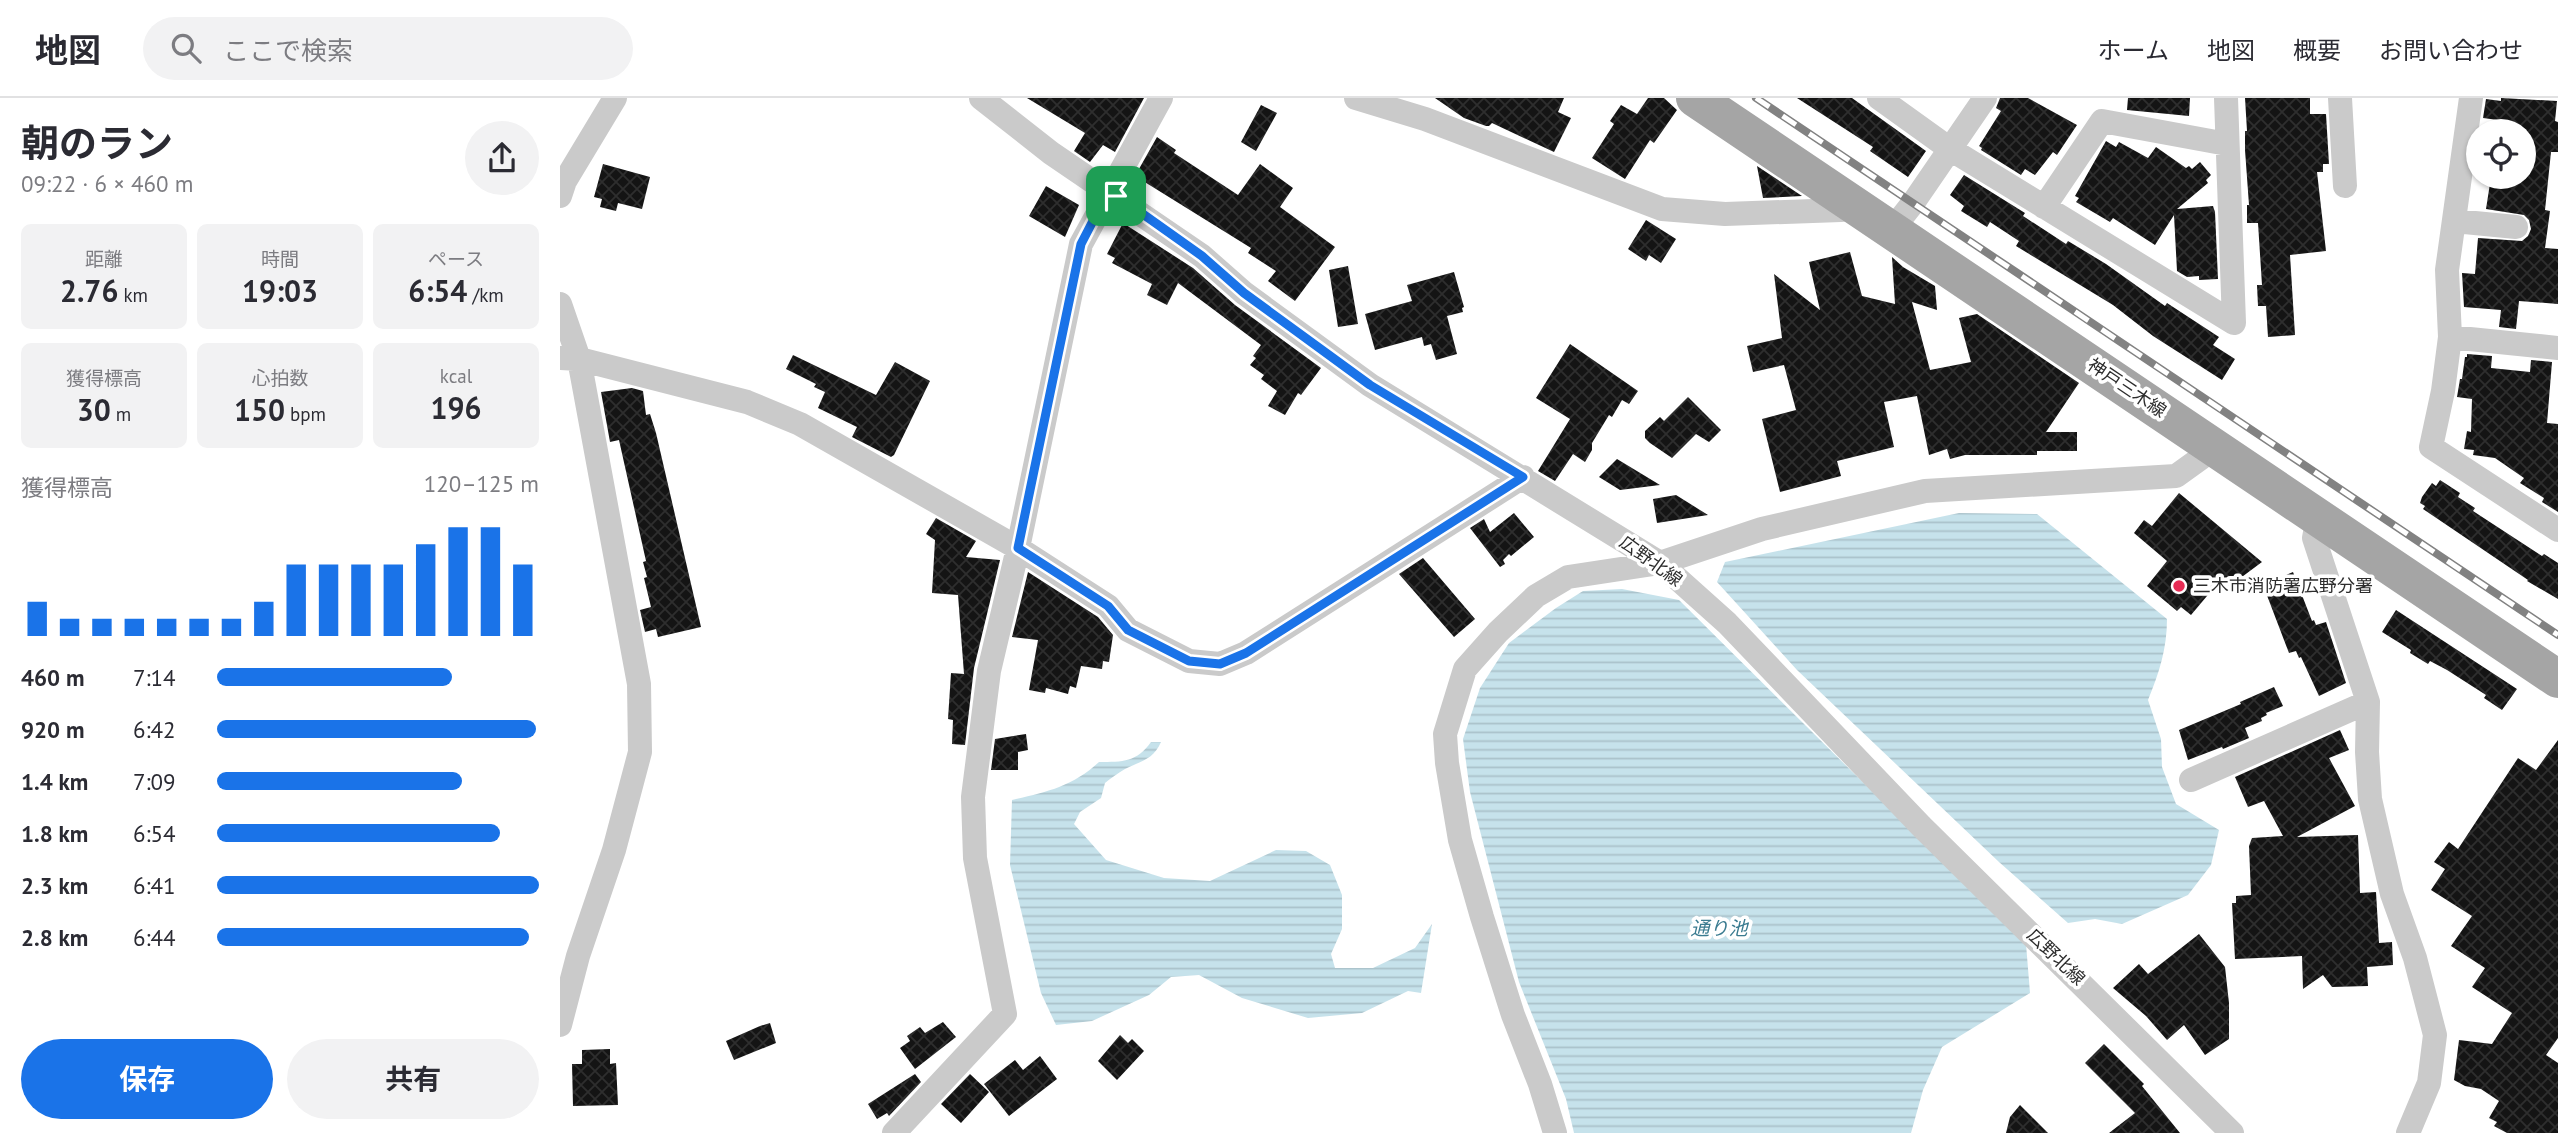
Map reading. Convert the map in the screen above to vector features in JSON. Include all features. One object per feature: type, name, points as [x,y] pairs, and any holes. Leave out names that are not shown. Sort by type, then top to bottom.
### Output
[{"type":"main road","name":"神戸三木線","points":[[1695,98],[2558,679]]},
{"type":"street","points":[[560,196],[565,181],[615,98]]},
{"type":"street","name":"広野北線","points":[[981,98],[1051,153],[1109,190],[1202,256],[1244,293],[1370,385],[1660,563],[1727,623],[1921,826],[2232,1133]]},
{"type":"street","points":[[894,1133],[1005,1014],[975,859],[973,797],[989,671],[1018,548],[1081,244],[1161,98]]},
{"type":"street","points":[[1356,98],[1425,119],[1662,209],[1725,214],[1841,210],[1848,201]]},
{"type":"street","points":[[1879,98],[1950,149],[2234,323],[2226,98]]},
{"type":"street","points":[[1891,230],[1985,98]]},
{"type":"street","points":[[2340,98],[2345,186]]},
{"type":"street","points":[[2471,98],[2447,270],[2450,337],[2443,391],[2431,447],[2558,530]]},
{"type":"street","points":[[2044,206],[2102,121],[2227,144]]},
{"type":"street","points":[[2454,220],[2516,227]]},
{"type":"street","points":[[560,304],[639,684],[640,751],[614,850],[578,956],[560,1025]]},
{"type":"street","points":[[2450,337],[2558,348]]},
{"type":"street","points":[[570,358],[747,402],[800,425],[1018,548],[1108,606],[1128,630],[1189,661],[1220,664],[1246,653],[1523,477]]},
{"type":"street","points":[[1555,1133],[1540,1084],[1513,1015],[1460,839],[1447,763],[1445,734],[1465,669],[1498,632],[1536,596],[1568,577],[1660,563],[1762,529],[1924,491],[2176,476],[2200,458],[2208,443]]},
{"type":"street","points":[[2318,517],[2314,538],[2368,702],[2370,799],[2392,894],[2415,958],[2435,1035],[2429,1083],[2408,1133]]},
{"type":"street","points":[[2191,780],[2368,702]]},
{"type":"water","points":[[1959,513],[2037,514],[2167,619],[2162,661],[2148,700],[2161,739],[2162,767],[2176,804],[2219,830],[2211,865],[2188,895],[2122,924],[2095,919],[2068,923],[1999,862],[1797,670],[1717,582],[1725,562]]},
{"type":"water","name":"通り池","points":[[1622,589],[1679,600],[2026,944],[2030,993],[1942,1047],[1923,1090],[1911,1133],[1574,1133],[1566,1099],[1519,982],[1470,792],[1463,739],[1480,688],[1509,643],[1583,591]]},
{"type":"water","points":[[1151,742],[1161,742],[1150,756],[1105,783],[1101,798],[1080,812],[1074,824],[1106,860],[1164,878],[1210,881],[1276,850],[1306,851],[1330,865],[1342,895],[1342,929],[1331,954],[1335,968],[1373,968],[1415,948],[1432,924],[1421,993],[1408,991],[1362,1013],[1308,1018],[1242,998],[1199,975],[1171,977],[1149,995],[1092,1021],[1056,1025],[1041,993],[1010,865],[1012,800],[1069,783],[1099,762],[1122,761],[1135,757]]},
{"type":"building","points":[[1027,98],[1144,98],[1115,152],[1103,145],[1090,162],[1074,151],[1085,133]]},
{"type":"building","points":[[1435,98],[1564,98],[1558,112],[1571,118],[1554,152],[1492,123],[1486,126],[1464,118]]},
{"type":"building","points":[[1648,98],[1664,98],[1677,110],[1654,143],[1650,140],[1625,179],[1592,158],[1614,124],[1610,121],[1621,105],[1637,114]]},
{"type":"building","points":[[1797,98],[1852,98],[1926,151],[1908,177],[1870,151],[1873,147]]},
{"type":"building","points":[[2000,98],[2028,98],[2077,125],[2057,155],[2053,152],[2035,175],[2025,169],[2021,175],[1981,150],[1979,146],[2001,111],[1996,108]]},
{"type":"building","points":[[2128,98],[2190,98],[2189,116],[2127,110]]},
{"type":"building","points":[[2245,98],[2310,98],[2310,114],[2326,114],[2329,164],[2323,164],[2323,172],[2317,172],[2326,251],[2290,255],[2295,335],[2268,337],[2266,306],[2258,306],[2257,285],[2262,285],[2258,223],[2247,223],[2249,205]]},
{"type":"building","points":[[2501,98],[2557,101],[2555,121],[2558,122],[2558,152],[2551,152],[2545,210],[2550,211],[2545,248],[2558,249],[2558,304],[2519,301],[2516,329],[2499,327],[2501,310],[2464,307],[2462,273],[2475,274],[2478,238],[2522,241],[2531,229],[2529,220],[2524,215],[2486,209],[2489,189],[2536,189],[2536,119],[2483,118],[2486,99],[2501,101]]},
{"type":"building","points":[[1261,105],[1277,113],[1256,151],[1241,142]]},
{"type":"building","points":[[1157,137],[1176,150],[1174,153],[1238,195],[1260,164],[1293,188],[1280,207],[1335,247],[1295,301],[1268,281],[1276,271],[1248,253],[1251,248],[1135,176]]},
{"type":"building","points":[[2106,141],[2116,147],[2119,142],[2148,158],[2156,147],[2186,168],[2189,166],[2192,169],[2200,162],[2211,175],[2206,180],[2208,183],[2177,209],[2213,206],[2218,279],[2199,280],[2199,276],[2187,277],[2177,271],[2174,215],[2155,245],[2113,218],[2110,222],[2076,202],[2079,198],[2075,196]]},
{"type":"building","points":[[603,164],[650,177],[642,209],[618,203],[616,211],[600,207],[602,199],[594,197]]},
{"type":"building","points":[[1757,166],[1802,196],[1763,198]]},
{"type":"building","points":[[1964,175],[2025,213],[2023,216],[2066,244],[2068,241],[2106,264],[2165,306],[2167,303],[2219,337],[2213,345],[2235,359],[2222,380],[2153,336],[2113,305],[2016,246],[2019,241],[1990,222],[1987,227],[1961,211],[1964,206],[1950,195]]},
{"type":"building","points":[[1046,186],[1079,205],[1065,237],[1029,216]]},
{"type":"building","points":[[1646,220],[1676,239],[1661,263],[1649,255],[1646,261],[1628,249]]},
{"type":"building","points":[[1123,223],[1193,268],[1235,305],[1321,368],[1301,395],[1298,393],[1285,415],[1268,406],[1277,391],[1261,379],[1264,375],[1250,365],[1261,345],[1178,283],[1167,305],[1147,295],[1152,284],[1112,263],[1115,258],[1107,254]]},
{"type":"building","points":[[1850,252],[1862,296],[1895,304],[1892,257],[1903,267],[1935,286],[1937,310],[1912,302],[1930,370],[1971,362],[1959,318],[1977,314],[2079,383],[2046,432],[2077,432],[2077,451],[2037,451],[2037,455],[1965,455],[1950,459],[1947,449],[1929,455],[1917,396],[1884,402],[1894,447],[1837,461],[1841,476],[1780,492],[1762,419],[1796,410],[1784,365],[1753,372],[1747,346],[1782,338],[1774,274],[1820,310],[1809,262]]},
{"type":"building","points":[[1348,266],[1358,324],[1338,327],[1329,270]]},
{"type":"building","points":[[1454,272],[1464,307],[1463,312],[1447,316],[1457,354],[1436,360],[1431,344],[1424,346],[1422,337],[1375,350],[1365,314],[1412,301],[1407,285]]},
{"type":"building","points":[[1570,344],[1638,391],[1629,404],[1622,400],[1612,417],[1609,415],[1592,443],[1592,450],[1585,462],[1573,454],[1555,481],[1538,471],[1570,419],[1536,398]]},
{"type":"building","points":[[2467,354],[2492,356],[2491,368],[2530,372],[2531,360],[2552,362],[2547,423],[2558,424],[2558,512],[2542,502],[2544,498],[2520,483],[2524,478],[2495,458],[2473,455],[2474,450],[2464,449],[2467,431],[2471,432],[2472,399],[2457,397]]},
{"type":"building","points":[[793,355],[876,395],[895,362],[930,381],[894,455],[891,457],[852,437],[857,427],[818,408],[825,392],[814,387],[816,384],[786,369]]},
{"type":"building","points":[[632,388],[643,391],[646,415],[650,414],[656,433],[701,627],[658,637],[656,629],[645,632],[640,610],[651,607],[644,578],[647,577],[643,562],[646,561],[619,440],[610,442],[601,392]]},
{"type":"building","points":[[1688,397],[1721,430],[1709,442],[1696,434],[1672,458],[1645,438],[1645,431],[1660,417],[1664,421]]},
{"type":"building","points":[[1617,459],[1660,485],[1620,490],[1599,477]]},
{"type":"building","points":[[2440,480],[2460,493],[2458,497],[2475,508],[2473,511],[2542,556],[2544,554],[2558,563],[2558,599],[2527,581],[2423,509],[2425,506],[2420,503],[2422,497],[2432,483],[2436,486]]},
{"type":"building","points":[[2179,493],[2262,562],[2227,588],[2223,577],[2191,615],[2181,607],[2177,611],[2147,586],[2167,561],[2134,533],[2144,520],[2152,526]]},
{"type":"building","points":[[1676,495],[1708,515],[1657,523],[1653,499]]},
{"type":"building","points":[[1514,513],[1534,537],[1511,556],[1509,554],[1503,560],[1505,564],[1500,567],[1470,528],[1484,519],[1490,532]]},
{"type":"building","points":[[936,518],[976,541],[966,557],[1000,560],[974,668],[965,745],[952,744],[953,720],[948,719],[951,673],[964,674],[958,595],[932,593],[935,540],[926,534]]},
{"type":"building","points":[[1423,558],[1475,619],[1454,637],[1399,574]]},
{"type":"building","points":[[1028,572],[1098,617],[1113,635],[1109,662],[1103,661],[1102,669],[1081,666],[1076,688],[1070,686],[1068,694],[1046,688],[1045,693],[1029,690],[1038,640],[1012,637]]},
{"type":"building","points":[[2293,572],[2312,621],[2314,620],[2316,625],[2326,622],[2346,683],[2319,696],[2301,657],[2299,658],[2296,651],[2289,653],[2263,585]]},
{"type":"building","points":[[2396,610],[2517,689],[2502,710],[2484,698],[2486,695],[2447,670],[2430,661],[2428,664],[2382,632]]},
{"type":"building","points":[[2274,687],[2283,706],[2266,713],[2267,715],[2261,718],[2262,721],[2245,728],[2249,738],[2188,760],[2179,730]]},
{"type":"building","points":[[2340,730],[2349,750],[2329,758],[2355,806],[2297,837],[2358,835],[2360,893],[2376,892],[2379,943],[2392,942],[2393,965],[2367,967],[2368,986],[2332,987],[2323,975],[2303,989],[2302,956],[2235,959],[2232,903],[2236,903],[2236,896],[2251,895],[2249,846],[2252,838],[2283,836],[2264,801],[2248,807],[2235,777]]},
{"type":"building","points":[[1026,734],[1028,750],[1018,752],[1018,770],[991,770],[995,739]]},
{"type":"building","points":[[2558,740],[2558,1038],[2546,1055],[2558,1063],[2558,1133],[2507,1133],[2494,1126],[2497,1122],[2489,1118],[2499,1101],[2481,1089],[2465,1086],[2454,1080],[2459,1040],[2492,1044],[2512,1013],[2472,987],[2485,968],[2451,946],[2472,916],[2431,890],[2445,869],[2434,862],[2449,842],[2458,849],[2518,758],[2536,770]]},
{"type":"building","points":[[2199,934],[2225,967],[2229,1003],[2229,1039],[2205,1055],[2184,1025],[2167,1040],[2146,1016],[2113,988],[2139,964],[2148,974]]},
{"type":"building","points":[[943,1022],[956,1037],[915,1069],[900,1048],[910,1041],[907,1036],[920,1027],[925,1033]]},
{"type":"building","points":[[770,1023],[776,1043],[734,1060],[726,1041]]},
{"type":"building","points":[[1120,1035],[1128,1043],[1132,1039],[1144,1051],[1117,1080],[1098,1061]]},
{"type":"building","points":[[2104,1044],[2144,1084],[2142,1086],[2180,1133],[2109,1133],[2135,1113],[2085,1063]]},
{"type":"building","points":[[610,1049],[610,1064],[616,1063],[618,1105],[573,1106],[572,1064],[582,1064],[582,1050]]},
{"type":"building","points":[[1040,1056],[1057,1079],[1009,1116],[984,1084],[1015,1060],[1023,1070]]},
{"type":"building","points":[[915,1074],[921,1082],[889,1116],[887,1113],[877,1119],[868,1104]]},
{"type":"building","points":[[970,1074],[989,1092],[961,1123],[941,1104]]},
{"type":"building","points":[[2020,1105],[2048,1133],[2006,1133],[2010,1117]]},
{"type":"railway","points":[[1756,98],[2558,635]]},
{"type":"place","name":"三木市消防署広野分署","points":[[2179,586]]},
{"type":"route","points":[[1109,190],[1116,196],[1202,256],[1244,293],[1370,385],[1523,477],[1246,653],[1220,664],[1189,661],[1128,630],[1108,606],[1018,548],[1081,244],[1109,190]]}]
